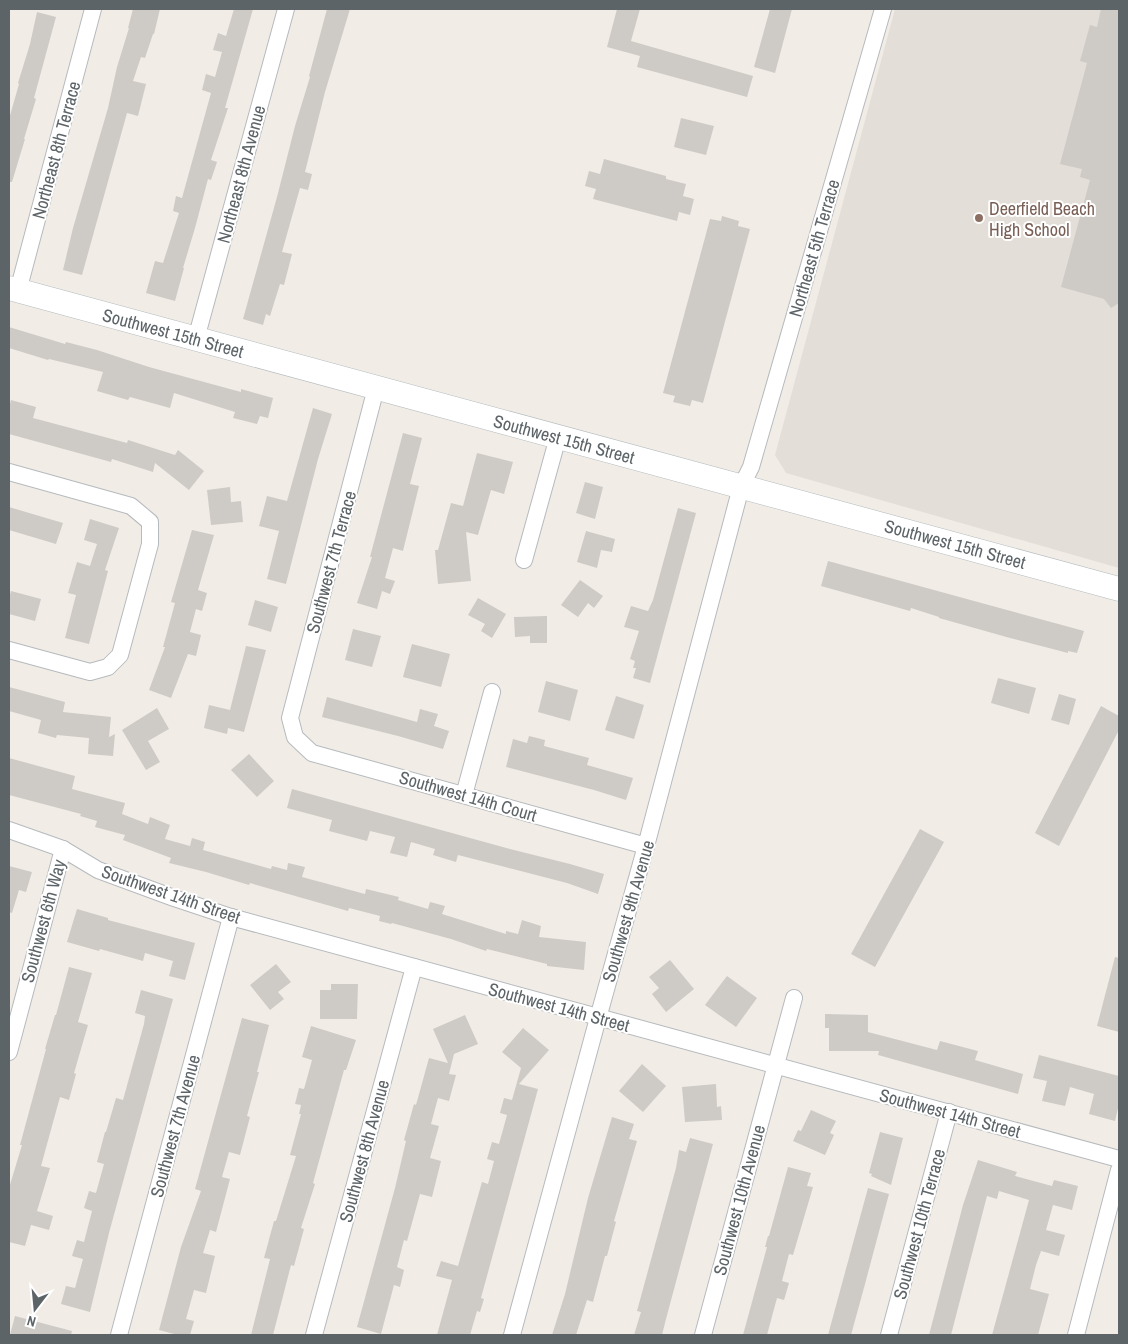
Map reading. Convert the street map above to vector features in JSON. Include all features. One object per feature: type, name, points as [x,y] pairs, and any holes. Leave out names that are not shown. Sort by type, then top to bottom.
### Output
[{"type":"street","name":"Northeast 8th Terrace","points":[[13,289],[93,9]]},
{"type":"street","name":"Northeast 8th Avenue","points":[[196,339],[286,9]]},
{"type":"street","name":"Northeast 5th Terrace","points":[[741,487],[751,467],[883,9]]},
{"type":"street","name":"Southwest 15th Street","points":[[13,289],[1119,589]]},
{"type":"street","name":"Southwest 7th Terrace","points":[[295,737],[290,718],[376,388]]},
{"type":"street","points":[[524,560],[558,437]]},
{"type":"street","points":[[9,472],[131,506],[150,522],[150,544],[120,655],[108,667],[90,672],[9,650]]},
{"type":"street","name":"Southwest 9th Avenue","points":[[512,1335],[646,846],[741,487]]},
{"type":"street","points":[[464,795],[492,692]]},
{"type":"street","name":"Southwest 14th Court","points":[[295,737],[312,752],[646,846]]},
{"type":"street","name":"Southwest 14th Street","points":[[9,830],[63,849],[98,870],[232,917],[1119,1159]]},
{"type":"street","name":"Southwest 6th Way","points":[[9,1052],[63,849]]},
{"type":"street","name":"Southwest 7th Avenue","points":[[119,1335],[232,917]]},
{"type":"street","name":"Southwest 8th Avenue","points":[[314,1335],[414,967]]},
{"type":"street","name":"Southwest 10th Avenue","points":[[703,1335],[794,998]]},
{"type":"street","name":"Southwest 10th Terrace","points":[[889,1335],[949,1112]]},
{"type":"street","points":[[1076,1335],[1119,1170]]},
{"type":"shaded area","name":"Deerfield Beach High School","points":[[895,9],[1119,9],[1119,568],[786,473],[775,455]]},
{"type":"building","points":[[133,9],[160,9],[154,34],[145,58],[141,57],[133,81],[146,84],[138,116],[127,113],[82,275],[63,270]]},
{"type":"building","points":[[234,9],[253,9],[225,108],[228,108],[211,160],[217,162],[211,180],[208,179],[175,301],[146,293],[155,261],[163,263],[179,213],[173,211],[176,196],[182,198],[211,93],[202,90],[206,74],[215,77],[222,52],[213,50],[218,33],[226,36]]},
{"type":"building","points":[[327,9],[350,9],[325,92],[305,172],[312,174],[308,190],[300,188],[282,252],[292,254],[284,285],[280,284],[270,316],[266,314],[263,325],[243,319]]},
{"type":"building","points":[[617,9],[640,9],[631,41],[753,76],[747,97],[637,67],[640,56],[607,47]]},
{"type":"building","points":[[770,9],[792,9],[775,73],[754,67]]},
{"type":"building","points":[[1101,9],[1119,9],[1119,303],[1111,308],[1104,299],[1061,287],[1090,180],[1080,177],[1082,169],[1060,164],[1087,63],[1080,61],[1090,25],[1097,27]]},
{"type":"building","points":[[37,12],[56,17],[25,139],[12,182],[9,182],[9,119]]},
{"type":"building","points":[[681,118],[714,126],[706,155],[674,147]]},
{"type":"building","points":[[604,159],[666,176],[666,179],[686,184],[683,196],[694,199],[690,215],[679,212],[677,221],[593,199],[596,189],[585,186],[589,171],[600,174]]},
{"type":"building","points":[[722,216],[739,221],[738,226],[750,229],[703,403],[692,400],[690,406],[673,402],[675,396],[663,393],[710,219],[721,221]]},
{"type":"building","points":[[9,327],[65,344],[66,342],[97,350],[149,367],[241,392],[241,389],[273,398],[268,418],[260,416],[257,424],[233,418],[235,412],[174,393],[170,408],[130,397],[128,400],[97,391],[103,372],[48,360],[9,348]]},
{"type":"building","points":[[11,400],[36,407],[33,418],[127,443],[128,440],[175,455],[178,450],[204,471],[189,490],[155,463],[153,472],[112,459],[111,462],[9,434],[9,408]]},
{"type":"building","points":[[313,408],[332,414],[318,459],[286,584],[267,579],[279,531],[259,526],[267,496],[287,501]]},
{"type":"building","points":[[403,433],[422,438],[410,484],[419,486],[403,551],[393,548],[385,578],[395,581],[390,594],[382,591],[377,609],[357,603],[372,557],[370,557]]},
{"type":"building","points":[[477,453],[513,462],[504,494],[491,490],[478,535],[466,532],[471,581],[438,584],[435,550],[438,550],[451,503],[463,506]]},
{"type":"building","points":[[585,482],[603,487],[595,519],[576,513]]},
{"type":"building","points":[[230,487],[231,502],[241,501],[243,522],[211,525],[207,490]]},
{"type":"building","points":[[9,507],[63,523],[56,544],[9,530]]},
{"type":"building","points":[[678,508],[696,513],[650,683],[633,678],[636,668],[633,668],[635,661],[630,659],[639,631],[624,627],[631,606],[648,611],[653,600]]},
{"type":"building","points":[[90,519],[119,528],[105,570],[108,571],[89,644],[65,638],[76,595],[68,593],[77,562],[90,566],[97,544],[84,540]]},
{"type":"building","points":[[192,530],[214,535],[198,590],[207,593],[202,611],[196,609],[190,632],[201,635],[196,656],[188,654],[171,698],[149,690],[165,647],[163,647],[175,603],[171,602]]},
{"type":"building","points":[[586,531],[615,539],[612,552],[601,550],[597,568],[577,562]]},
{"type":"building","points":[[828,561],[1084,631],[1077,653],[1068,651],[1068,653],[1010,638],[911,608],[910,611],[821,586]]},
{"type":"building","points":[[580,580],[603,596],[594,608],[588,603],[578,617],[561,605]]},
{"type":"building","points":[[11,591],[41,599],[35,621],[9,614]]},
{"type":"building","points":[[478,598],[506,614],[492,638],[481,631],[485,624],[468,615]]},
{"type":"building","points":[[255,600],[278,607],[271,632],[248,625]]},
{"type":"building","points":[[547,616],[547,643],[530,643],[530,636],[515,637],[514,617]]},
{"type":"building","points":[[353,629],[381,636],[372,667],[345,660]]},
{"type":"building","points":[[412,644],[450,654],[441,687],[403,677]]},
{"type":"building","points":[[246,646],[266,650],[244,732],[228,728],[227,734],[204,728],[209,705],[230,710]]},
{"type":"building","points":[[998,678],[1036,688],[1029,714],[991,703]]},
{"type":"building","points":[[546,681],[578,690],[570,721],[538,712]]},
{"type":"building","points":[[9,687],[65,702],[63,712],[111,717],[109,737],[115,734],[113,756],[88,754],[89,738],[57,735],[56,738],[38,733],[41,720],[9,711]]},
{"type":"building","points":[[1059,694],[1076,699],[1069,725],[1051,720]]},
{"type":"building","points":[[616,696],[644,705],[634,739],[605,730]]},
{"type":"building","points":[[327,697],[417,722],[420,709],[438,714],[434,726],[449,731],[443,749],[322,717]]},
{"type":"building","points":[[1101,706],[1119,716],[1119,730],[1059,846],[1035,833]]},
{"type":"building","points":[[157,708],[169,729],[148,741],[160,762],[146,770],[122,730]]},
{"type":"building","points":[[529,736],[545,740],[544,746],[589,758],[587,765],[633,778],[626,800],[506,767],[513,739],[527,743]]},
{"type":"building","points":[[249,754],[274,781],[257,797],[231,770]]},
{"type":"building","points":[[9,758],[75,776],[72,789],[125,803],[122,814],[148,824],[150,817],[170,825],[165,839],[190,846],[192,838],[205,842],[203,850],[271,869],[272,866],[287,870],[288,863],[305,867],[302,877],[365,894],[366,889],[399,897],[398,900],[428,909],[430,902],[445,906],[442,914],[506,934],[506,931],[518,934],[522,920],[541,926],[539,937],[586,942],[584,970],[547,966],[547,964],[487,949],[486,951],[451,939],[379,921],[380,916],[349,908],[348,911],[250,883],[249,885],[169,863],[171,858],[123,840],[125,835],[95,827],[97,821],[80,816],[81,814],[9,795]]},
{"type":"building","points":[[292,789],[604,874],[598,894],[567,883],[458,855],[456,862],[433,855],[435,849],[411,842],[407,857],[390,853],[395,837],[370,831],[367,841],[329,831],[332,820],[287,808]]},
{"type":"building","points":[[920,829],[944,842],[875,967],[851,954]]},
{"type":"building","points":[[9,866],[32,872],[26,892],[19,890],[12,913],[9,912]]},
{"type":"building","points":[[77,909],[108,918],[108,920],[195,943],[185,980],[169,976],[173,961],[145,953],[143,961],[67,942]]},
{"type":"building","points":[[1115,957],[1119,958],[1119,1032],[1097,1026]]},
{"type":"building","points":[[670,960],[694,989],[666,1012],[652,994],[659,988],[649,977]]},
{"type":"building","points":[[276,964],[291,982],[278,992],[284,999],[270,1010],[250,985]]},
{"type":"building","points":[[69,967],[92,973],[78,1022],[88,1025],[74,1073],[76,1074],[69,1100],[60,1097],[41,1166],[50,1168],[37,1211],[53,1216],[49,1230],[31,1225],[25,1246],[9,1242],[9,1188],[22,1145],[20,1145],[45,1049]]},
{"type":"building","points":[[727,976],[757,998],[736,1027],[705,1005]]},
{"type":"building","points":[[331,984],[358,984],[357,1019],[320,1019],[320,990],[331,990]]},
{"type":"building","points":[[141,990],[173,999],[109,1233],[90,1312],[61,1304],[66,1286],[75,1288],[83,1259],[72,1256],[77,1240],[84,1242],[92,1211],[84,1208],[89,1191],[96,1193],[104,1164],[97,1162],[105,1132],[116,1098],[123,1100],[144,1024],[145,1016],[135,1013]]},
{"type":"building","points":[[825,1014],[868,1015],[868,1032],[937,1050],[940,1041],[978,1051],[975,1060],[1023,1074],[1018,1094],[878,1055],[879,1051],[829,1051],[829,1028],[825,1028]]},
{"type":"building","points":[[465,1015],[478,1044],[454,1054],[449,1074],[456,1075],[449,1101],[438,1098],[431,1124],[439,1126],[430,1158],[441,1161],[432,1197],[420,1194],[407,1241],[404,1240],[397,1267],[404,1270],[400,1287],[394,1285],[381,1334],[357,1327],[395,1188],[406,1141],[404,1140],[429,1058],[448,1063],[433,1029]]},
{"type":"building","points":[[242,1018],[269,1025],[247,1116],[250,1117],[240,1155],[229,1152],[222,1177],[230,1179],[216,1232],[210,1230],[203,1253],[215,1256],[206,1293],[194,1290],[186,1319],[194,1321],[190,1335],[178,1335],[159,1330],[181,1247],[201,1191],[195,1189]]},
{"type":"building","points":[[311,1026],[356,1040],[346,1070],[344,1070],[313,1183],[315,1184],[301,1228],[304,1229],[294,1266],[291,1265],[273,1335],[251,1335],[270,1259],[264,1258],[274,1221],[276,1221],[296,1156],[290,1155],[301,1114],[299,1114],[301,1105],[295,1104],[299,1088],[304,1089],[312,1060],[302,1057]]},
{"type":"building","points":[[523,1028],[549,1050],[519,1084],[538,1089],[481,1298],[484,1299],[480,1312],[477,1311],[470,1335],[437,1335],[452,1280],[436,1276],[441,1261],[458,1266],[482,1182],[488,1184],[494,1161],[487,1159],[492,1142],[499,1144],[507,1115],[500,1113],[504,1098],[512,1100],[521,1068],[502,1052]]},
{"type":"building","points":[[1039,1055],[1119,1076],[1119,1104],[1115,1121],[1089,1114],[1094,1094],[1070,1087],[1065,1106],[1042,1101],[1047,1081],[1033,1078]]},
{"type":"building","points":[[642,1064],[666,1086],[643,1112],[619,1091]]},
{"type":"building","points":[[716,1084],[717,1107],[721,1106],[722,1120],[685,1122],[682,1087]]},
{"type":"building","points":[[811,1110],[836,1121],[830,1133],[834,1135],[825,1155],[793,1141],[798,1130],[801,1131]]},
{"type":"building","points":[[612,1117],[634,1124],[629,1139],[637,1141],[614,1221],[616,1222],[607,1256],[605,1256],[593,1302],[587,1300],[576,1335],[552,1335],[565,1294],[588,1198]]},
{"type":"building","points":[[880,1132],[903,1138],[891,1185],[871,1176],[872,1174],[869,1173]]},
{"type":"building","points":[[690,1138],[713,1144],[662,1335],[634,1335],[641,1312],[637,1311],[676,1168],[679,1150],[686,1152]]},
{"type":"building","points":[[978,1160],[1017,1172],[1015,1176],[1052,1186],[1054,1180],[1078,1186],[1072,1210],[1053,1205],[1046,1230],[1065,1235],[1059,1256],[1041,1251],[1036,1265],[1030,1289],[1049,1294],[1038,1335],[992,1335],[1029,1200],[999,1191],[997,1199],[987,1196],[951,1335],[929,1335],[963,1205]]},
{"type":"building","points":[[788,1167],[811,1173],[807,1186],[813,1187],[793,1255],[789,1254],[782,1281],[789,1283],[784,1300],[777,1298],[767,1335],[743,1335],[767,1247],[765,1247]]},
{"type":"building","points":[[868,1188],[889,1194],[865,1284],[851,1335],[828,1335]]},
{"type":"building","points":[[15,1316],[72,1331],[71,1335],[10,1335]]},
{"type":"place","name":"Deerfield Beach High School","points":[[979,218]]}]
